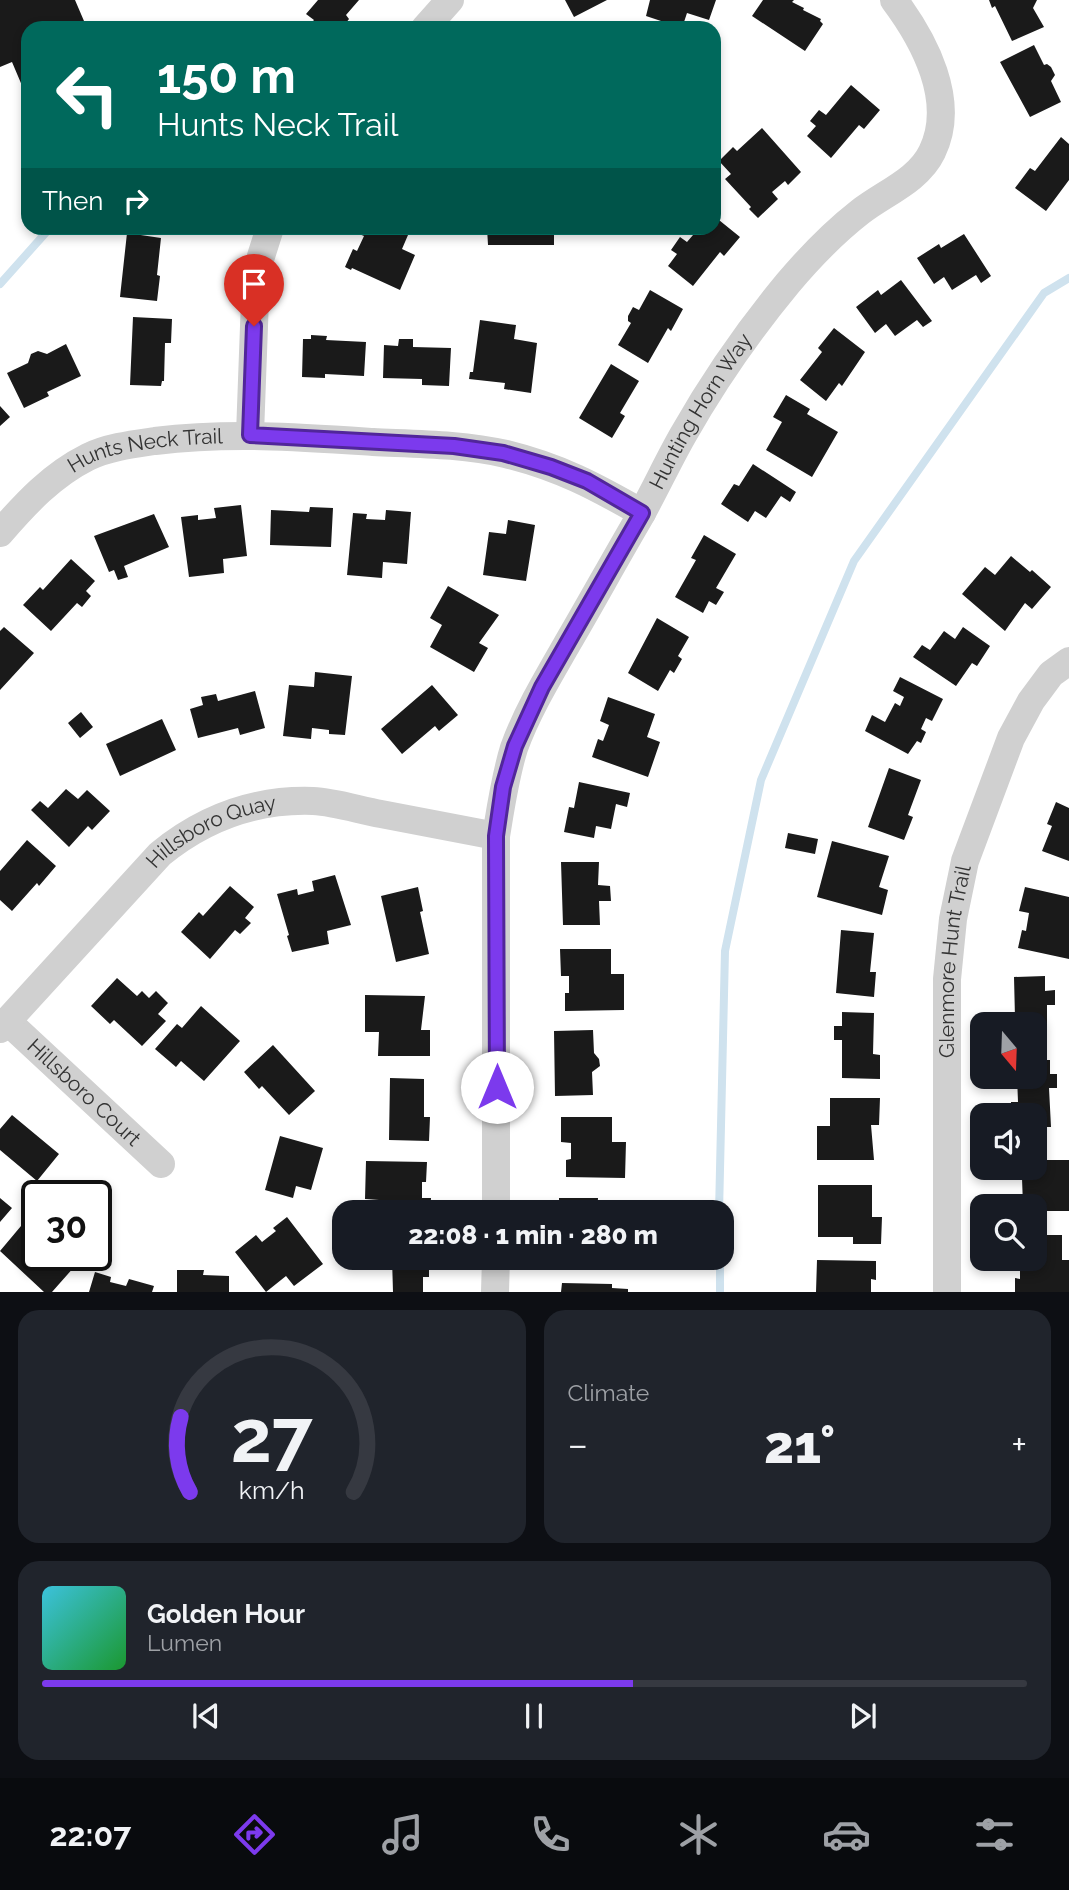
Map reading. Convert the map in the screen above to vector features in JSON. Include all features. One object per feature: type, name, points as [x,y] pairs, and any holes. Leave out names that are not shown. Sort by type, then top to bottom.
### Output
[{"type":"street","name":"Hunting Horn Way","points":[[496,1200],[496,836],[503,787],[515,746],[542,687],[642,513],[683,435],[737,350],[788,283],[823,243],[862,211],[907,181],[920,170],[932,152],[939,132],[939,104],[934,74],[924,46],[894,0]]},
{"type":"street","points":[[250,435],[256,272],[268,235]]},
{"type":"street","name":"Hunts Neck Trail","points":[[0,533],[34,495],[64,471],[90,456],[135,444],[198,436],[250,435],[454,446],[503,453],[587,481],[642,513]]},
{"type":"street","name":"Glenmore Hunt Trail","points":[[947,1292],[947,979],[953,919],[965,861],[1011,738],[1031,701],[1051,674],[1069,661]]},
{"type":"street","name":"Hillsboro Quay","points":[[4,1025],[160,854],[208,821],[242,809],[278,802],[315,801],[496,836]]},
{"type":"street","name":"Hillsboro Court","points":[[4,1025],[161,1164]]},
{"type":"street","points":[[495,1292],[496,1270]]},
{"type":"building","points":[[0,0],[75,0],[84,21],[21,21],[21,83],[12,62],[0,67]]},
{"type":"building","points":[[318,0],[359,0],[346,15],[347,21],[313,21],[306,14]]},
{"type":"building","points":[[565,0],[607,0],[574,17]]},
{"type":"building","points":[[650,0],[716,0],[709,20],[687,13],[684,21],[661,21],[646,16]]},
{"type":"building","points":[[763,0],[794,0],[792,2],[804,8],[803,10],[821,19],[823,24],[805,51],[752,16]]},
{"type":"building","points":[[989,0],[1037,0],[1033,8],[1044,27],[1012,41],[995,6],[992,8]]},
{"type":"building","points":[[1034,45],[1044,65],[1051,67],[1055,75],[1051,81],[1061,102],[1030,117],[1000,62]]},
{"type":"building","points":[[851,85],[880,110],[864,129],[859,125],[831,158],[807,136],[816,126],[810,121],[819,110],[826,115]]},
{"type":"building","points":[[762,128],[801,172],[788,185],[785,181],[772,192],[778,199],[758,218],[725,179],[731,174],[721,163],[721,159],[733,147],[737,151]]},
{"type":"building","points":[[1061,137],[1069,144],[1069,180],[1046,211],[1015,188],[1030,168],[1035,171]]},
{"type":"building","points":[[721,222],[740,237],[724,256],[720,252],[693,286],[668,266],[677,254],[671,250],[680,237],[687,242],[693,235],[721,235]]},
{"type":"building","points":[[964,234],[991,276],[981,283],[976,275],[952,290],[944,277],[934,284],[917,258],[939,244],[941,248]]},
{"type":"building","points":[[127,235],[161,238],[157,301],[120,297]]},
{"type":"building","points":[[362,235],[408,235],[402,249],[415,255],[400,290],[345,267],[353,249],[357,251],[364,236]]},
{"type":"building","points":[[487,235],[554,235],[554,245],[488,245]]},
{"type":"building","points":[[901,280],[932,321],[923,327],[917,320],[895,336],[886,324],[875,333],[856,307],[878,290],[881,295]]},
{"type":"building","points":[[650,290],[683,309],[671,331],[668,328],[648,363],[618,345],[631,323],[628,316],[633,307],[639,310]]},
{"type":"building","points":[[133,317],[172,319],[171,343],[165,343],[164,381],[161,386],[130,385]]},
{"type":"building","points":[[480,320],[516,325],[514,339],[537,343],[531,393],[504,389],[505,383],[469,379],[470,372],[473,372]]},
{"type":"building","points":[[834,328],[865,352],[842,386],[839,383],[826,401],[800,380],[822,352],[818,348]]},
{"type":"building","points":[[311,335],[327,336],[326,340],[366,342],[364,376],[325,374],[325,378],[302,377],[303,339],[311,339]]},
{"type":"building","points":[[399,339],[413,339],[413,347],[451,348],[449,386],[422,385],[422,379],[383,378],[384,345],[398,346]]},
{"type":"building","points":[[66,344],[81,376],[47,392],[49,396],[24,408],[7,373],[28,363],[31,354],[38,351],[47,354]]},
{"type":"building","points":[[611,364],[639,381],[620,413],[625,416],[612,438],[579,418]]},
{"type":"building","points":[[786,395],[810,409],[807,414],[838,432],[812,477],[766,450],[782,422],[773,417]]},
{"type":"building","points":[[0,406],[10,417],[0,426]]},
{"type":"building","points":[[753,464],[796,492],[790,502],[781,496],[766,518],[755,511],[748,522],[721,504],[734,484],[739,486]]},
{"type":"building","points":[[241,505],[247,556],[223,559],[224,573],[189,577],[181,517],[198,515],[198,520],[216,518],[214,508]]},
{"type":"building","points":[[310,507],[333,508],[331,547],[270,545],[271,510],[309,512]]},
{"type":"building","points":[[386,510],[411,512],[407,564],[383,562],[382,578],[347,575],[353,513],[367,514],[366,519],[385,520]]},
{"type":"building","points":[[154,514],[169,547],[124,566],[128,577],[118,580],[114,570],[109,572],[94,536]]},
{"type":"building","points":[[508,520],[535,525],[526,581],[483,575],[489,532],[506,534]]},
{"type":"building","points":[[704,535],[736,554],[716,588],[724,592],[716,605],[709,601],[703,613],[675,597],[696,560],[691,558]]},
{"type":"building","points":[[1011,556],[1051,587],[1032,609],[1025,603],[1005,631],[962,594],[985,567],[995,575]]},
{"type":"building","points":[[71,559],[95,581],[86,591],[91,596],[82,607],[77,603],[51,631],[23,605],[40,587],[43,590]]},
{"type":"building","points":[[448,586],[499,615],[479,643],[488,648],[474,672],[430,647],[442,625],[430,618]]},
{"type":"building","points":[[657,618],[689,637],[678,656],[682,659],[674,673],[670,670],[658,691],[628,673]]},
{"type":"building","points":[[4,627],[34,653],[0,690],[0,631]]},
{"type":"building","points":[[963,627],[990,646],[977,666],[972,663],[956,686],[913,657],[922,645],[930,650],[944,631],[955,639]]},
{"type":"building","points":[[315,672],[352,676],[345,735],[329,734],[329,730],[312,728],[311,739],[283,736],[289,685],[314,687]]},
{"type":"building","points":[[900,677],[943,699],[932,721],[926,718],[921,729],[926,732],[921,743],[917,741],[908,754],[865,731],[872,715],[885,722],[895,703],[900,706],[904,697],[893,691]]},
{"type":"building","points":[[432,685],[458,715],[439,731],[435,726],[402,754],[381,729]]},
{"type":"building","points":[[255,691],[265,728],[240,735],[238,728],[198,738],[190,709],[203,705],[201,697],[216,694],[218,701]]},
{"type":"building","points":[[608,697],[655,714],[647,737],[660,742],[648,777],[592,757],[598,739],[603,741],[609,725],[600,721]]},
{"type":"building","points":[[81,712],[93,727],[80,738],[68,723]]},
{"type":"building","points":[[162,719],[176,750],[120,776],[106,744]]},
{"type":"building","points":[[889,768],[921,780],[908,815],[913,817],[904,840],[868,827]]},
{"type":"building","points":[[579,782],[630,793],[627,807],[616,804],[611,829],[596,826],[594,838],[564,832],[569,807],[574,808]]},
{"type":"building","points":[[66,789],[78,799],[87,790],[110,811],[92,830],[88,826],[69,847],[31,810],[40,801],[48,808]]},
{"type":"building","points":[[1056,802],[1069,808],[1069,861],[1042,851],[1052,826],[1047,824]]},
{"type":"building","points":[[788,833],[818,839],[815,854],[785,848]]},
{"type":"building","points":[[27,840],[56,866],[12,911],[0,900],[0,871]]},
{"type":"building","points":[[832,841],[889,856],[879,887],[888,890],[882,915],[817,897]]},
{"type":"building","points":[[561,862],[599,862],[598,885],[610,886],[611,901],[599,901],[600,925],[563,925]]},
{"type":"building","points":[[335,875],[351,925],[327,931],[329,944],[292,952],[277,894],[297,889],[298,895],[314,891],[312,881]]},
{"type":"building","points":[[230,886],[254,907],[245,918],[251,923],[240,934],[235,930],[210,959],[181,932],[199,912],[203,916]]},
{"type":"building","points":[[418,887],[429,954],[396,962],[381,896]]},
{"type":"building","points":[[1025,887],[1069,897],[1069,959],[1018,948],[1022,930],[1026,931],[1029,913],[1019,911]]},
{"type":"building","points":[[841,930],[874,933],[870,972],[876,972],[874,997],[836,993]]},
{"type":"building","points":[[560,949],[611,949],[611,974],[624,974],[624,1010],[565,1011],[569,976],[561,976]]},
{"type":"building","points":[[1045,976],[1045,991],[1055,990],[1055,1005],[1047,1005],[1047,1012],[1015,1012],[1014,977]]},
{"type":"building","points":[[117,978],[137,996],[142,991],[149,998],[156,991],[168,1003],[158,1014],[166,1021],[142,1046],[114,1020],[110,1024],[91,1006]]},
{"type":"building","points":[[365,995],[425,996],[421,1030],[430,1030],[430,1056],[378,1056],[379,1032],[365,1032]]},
{"type":"building","points":[[201,1006],[240,1041],[204,1081],[181,1061],[176,1067],[155,1049],[177,1024],[182,1028]]},
{"type":"building","points":[[842,1012],[874,1013],[873,1054],[880,1055],[880,1079],[842,1078],[842,1040],[834,1040],[834,1026],[842,1026]]},
{"type":"building","points":[[593,1030],[594,1053],[600,1066],[592,1072],[593,1095],[555,1096],[554,1031]]},
{"type":"building","points":[[273,1045],[315,1091],[289,1115],[262,1086],[259,1089],[244,1072]]},
{"type":"building","points":[[1047,1060],[1050,1060],[1050,1074],[1057,1074],[1057,1088],[1049,1088],[1051,1127],[1047,1127],[1047,1103],[1011,1103],[1018,1102],[1018,1089],[1047,1089]]},
{"type":"building","points":[[390,1078],[424,1079],[424,1117],[430,1117],[429,1141],[389,1140]]},
{"type":"building","points":[[830,1098],[880,1098],[879,1125],[871,1125],[874,1160],[817,1160],[817,1126],[830,1126]]},
{"type":"building","points":[[12,1115],[59,1154],[36,1180],[0,1150],[0,1129]]},
{"type":"building","points":[[561,1117],[612,1117],[612,1142],[626,1142],[625,1178],[566,1177],[566,1160],[571,1159],[571,1143],[561,1142]]},
{"type":"building","points":[[280,1136],[323,1148],[311,1190],[296,1186],[293,1198],[265,1190]]},
{"type":"building","points":[[1047,1160],[1069,1160],[1069,1211],[1047,1211],[1047,1194],[1023,1194],[1022,1180],[1047,1180]]},
{"type":"building","points":[[366,1161],[427,1162],[426,1182],[422,1182],[422,1198],[431,1200],[365,1199]]},
{"type":"building","points":[[818,1185],[872,1185],[872,1217],[882,1217],[881,1244],[853,1244],[853,1237],[818,1237]]},
{"type":"building","points":[[0,1198],[12,1208],[0,1222]]},
{"type":"building","points":[[559,1198],[598,1198],[598,1200]]},
{"type":"building","points":[[287,1217],[323,1264],[294,1286],[286,1276],[266,1292],[235,1252],[256,1235],[262,1242],[276,1231],[273,1228]]},
{"type":"building","points":[[21,1226],[21,1271],[0,1251]]},
{"type":"building","points":[[1047,1235],[1062,1235],[1062,1260],[1069,1260],[1069,1292],[1015,1292],[1015,1278],[1020,1279],[1020,1271],[1047,1271]]},
{"type":"building","points":[[817,1260],[876,1261],[876,1280],[871,1279],[871,1292],[816,1292]]},
{"type":"building","points":[[177,1270],[204,1270],[203,1275],[229,1276],[229,1292],[177,1292]]},
{"type":"building","points":[[392,1270],[429,1270],[429,1277],[423,1277],[423,1292],[393,1292]]},
{"type":"building","points":[[21,1271],[71,1271],[52,1292],[44,1292]]},
{"type":"building","points":[[95,1272],[111,1277],[110,1282],[126,1286],[129,1279],[154,1286],[152,1292],[89,1292]]},
{"type":"building","points":[[562,1283],[612,1284],[612,1288],[628,1289],[628,1292],[561,1292]]},
{"type":"waterway","points":[[0,284],[44,235]]},
{"type":"waterway","points":[[719,1200],[725,951],[761,780],[854,561],[1044,293],[1069,278]]},
{"type":"waterway","points":[[720,1270],[720,1292]]},
{"type":"route","points":[[254,326],[250,435],[454,446],[503,453],[587,481],[642,513],[542,687],[515,746],[503,787],[496,836],[497,1087]]}]
